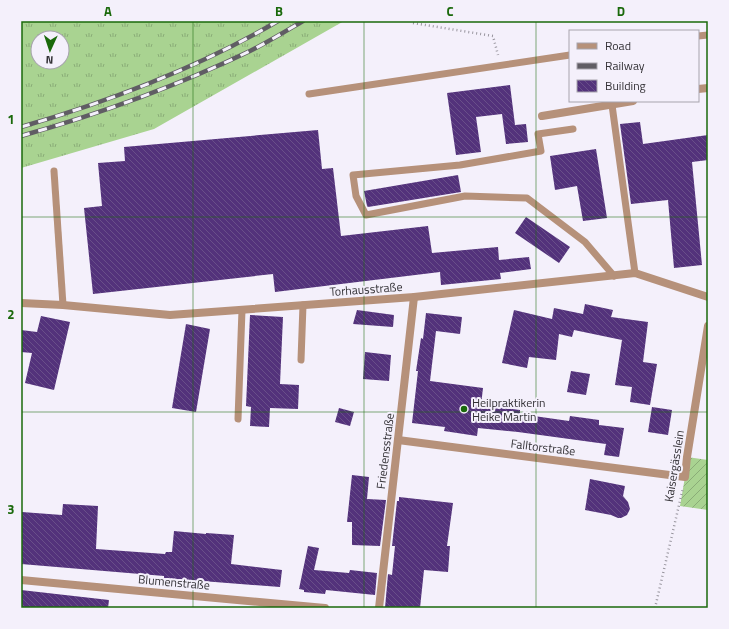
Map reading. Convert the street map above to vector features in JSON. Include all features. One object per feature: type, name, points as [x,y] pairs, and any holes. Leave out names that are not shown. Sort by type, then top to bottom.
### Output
[{"type":"street","points":[[542,116],[628,102]]},
{"type":"street","name":"Torhausstraße","points":[[21,303],[63,305],[170,315],[414,298],[635,274],[708,297]]},
{"type":"street","name":"Friedensstraße","points":[[379,608],[414,298]]},
{"type":"street","name":"Kaisergässlein","points":[[685,477],[708,326]]},
{"type":"street","name":"Falltorstraße","points":[[398,440],[685,477]]},
{"type":"street","name":"Blumenstraße","points":[[21,580],[325,608]]},
{"type":"lane","points":[[309,94],[569,55]]},
{"type":"lane","points":[[612,105],[635,274]]},
{"type":"lane","points":[[573,128],[538,134],[541,151],[460,165],[353,175],[356,196],[366,215],[465,196],[527,198],[585,242],[614,276]]},
{"type":"lane","points":[[54,171],[63,305]]},
{"type":"lane","points":[[301,360],[303,305]]},
{"type":"lane","points":[[238,419],[242,310]]},
{"type":"path","points":[[413,23],[493,36],[501,66]]},
{"type":"path","name":"Kaisergässlein","points":[[655,608],[680,506],[685,477]]},
{"type":"green space","points":[[21,21],[344,21],[154,129],[21,168]]},
{"type":"green space","points":[[687,457],[708,460],[708,510],[680,506]]},
{"type":"building","points":[[510,85],[515,125],[526,124],[528,142],[506,144],[502,114],[476,117],[481,152],[456,155],[447,93]]},
{"type":"building","points":[[640,122],[643,144],[708,135],[708,160],[692,162],[702,265],[674,268],[668,200],[631,204],[620,124]]},
{"type":"building","points":[[318,130],[322,169],[333,168],[341,236],[428,226],[432,253],[498,247],[499,260],[529,257],[531,269],[500,273],[501,279],[441,285],[440,272],[275,292],[273,274],[93,294],[84,208],[102,206],[98,163],[125,161],[124,147]]},
{"type":"building","points":[[596,149],[607,218],[583,221],[577,186],[555,190],[550,156]]},
{"type":"building","points":[[458,175],[461,192],[367,206],[364,191]]},
{"type":"building","points":[[526,217],[570,247],[559,263],[515,233]]},
{"type":"building","points":[[585,304],[613,310],[611,317],[648,322],[643,362],[657,364],[650,405],[630,402],[632,387],[615,385],[622,340],[574,330],[572,337],[559,334],[556,360],[529,357],[527,368],[502,363],[514,310],[552,319],[554,308],[583,314]]},
{"type":"building","points":[[357,310],[394,315],[393,327],[353,324]]},
{"type":"building","points":[[426,313],[462,317],[460,334],[436,331],[430,381],[483,388],[481,405],[520,410],[520,414],[569,421],[570,416],[599,420],[599,425],[624,428],[619,457],[604,455],[606,444],[478,428],[477,436],[444,431],[445,427],[412,423],[418,371],[416,371],[421,338],[423,339]]},
{"type":"building","points":[[250,315],[283,317],[280,384],[299,385],[298,409],[270,408],[269,427],[250,426],[251,407],[246,406]]},
{"type":"building","points":[[41,316],[70,322],[54,390],[25,383],[32,353],[21,352],[21,330],[37,332]]},
{"type":"building","points":[[186,324],[210,329],[196,412],[172,408]]},
{"type":"building","points":[[365,352],[391,355],[389,381],[363,379]]},
{"type":"building","points":[[571,371],[590,374],[586,395],[567,392]]},
{"type":"building","points":[[652,407],[672,410],[668,435],[648,432]]},
{"type":"building","points":[[339,408],[354,412],[350,426],[335,422]]},
{"type":"building","points":[[352,475],[369,477],[367,499],[386,500],[380,546],[352,545],[352,522],[347,522]]},
{"type":"building","points":[[590,479],[625,486],[623,496],[628,502],[630,509],[627,515],[618,518],[611,515],[585,510]]},
{"type":"building","points":[[399,497],[453,503],[447,546],[450,546],[448,572],[424,570],[420,608],[385,608],[388,574],[392,575],[395,546],[392,546],[397,501],[399,501]]},
{"type":"building","points":[[63,504],[98,506],[96,549],[165,554],[166,552],[172,552],[174,531],[234,535],[231,564],[282,570],[280,587],[164,578],[164,576],[21,564],[22,512],[62,515]]},
{"type":"building","points":[[308,546],[319,548],[314,570],[349,573],[350,570],[377,573],[375,595],[326,590],[325,594],[304,592],[304,590],[299,589]]},
{"type":"building","points":[[21,590],[109,600],[108,608],[21,608]]},
{"type":"railway","points":[[21,127],[87,106],[153,82],[217,54],[278,21]]},
{"type":"railway","points":[[21,136],[108,109],[194,76],[250,51],[303,21]]},
{"type":"place","name":"Heilpraktikerin Heike Martin","points":[[464,409]]}]
